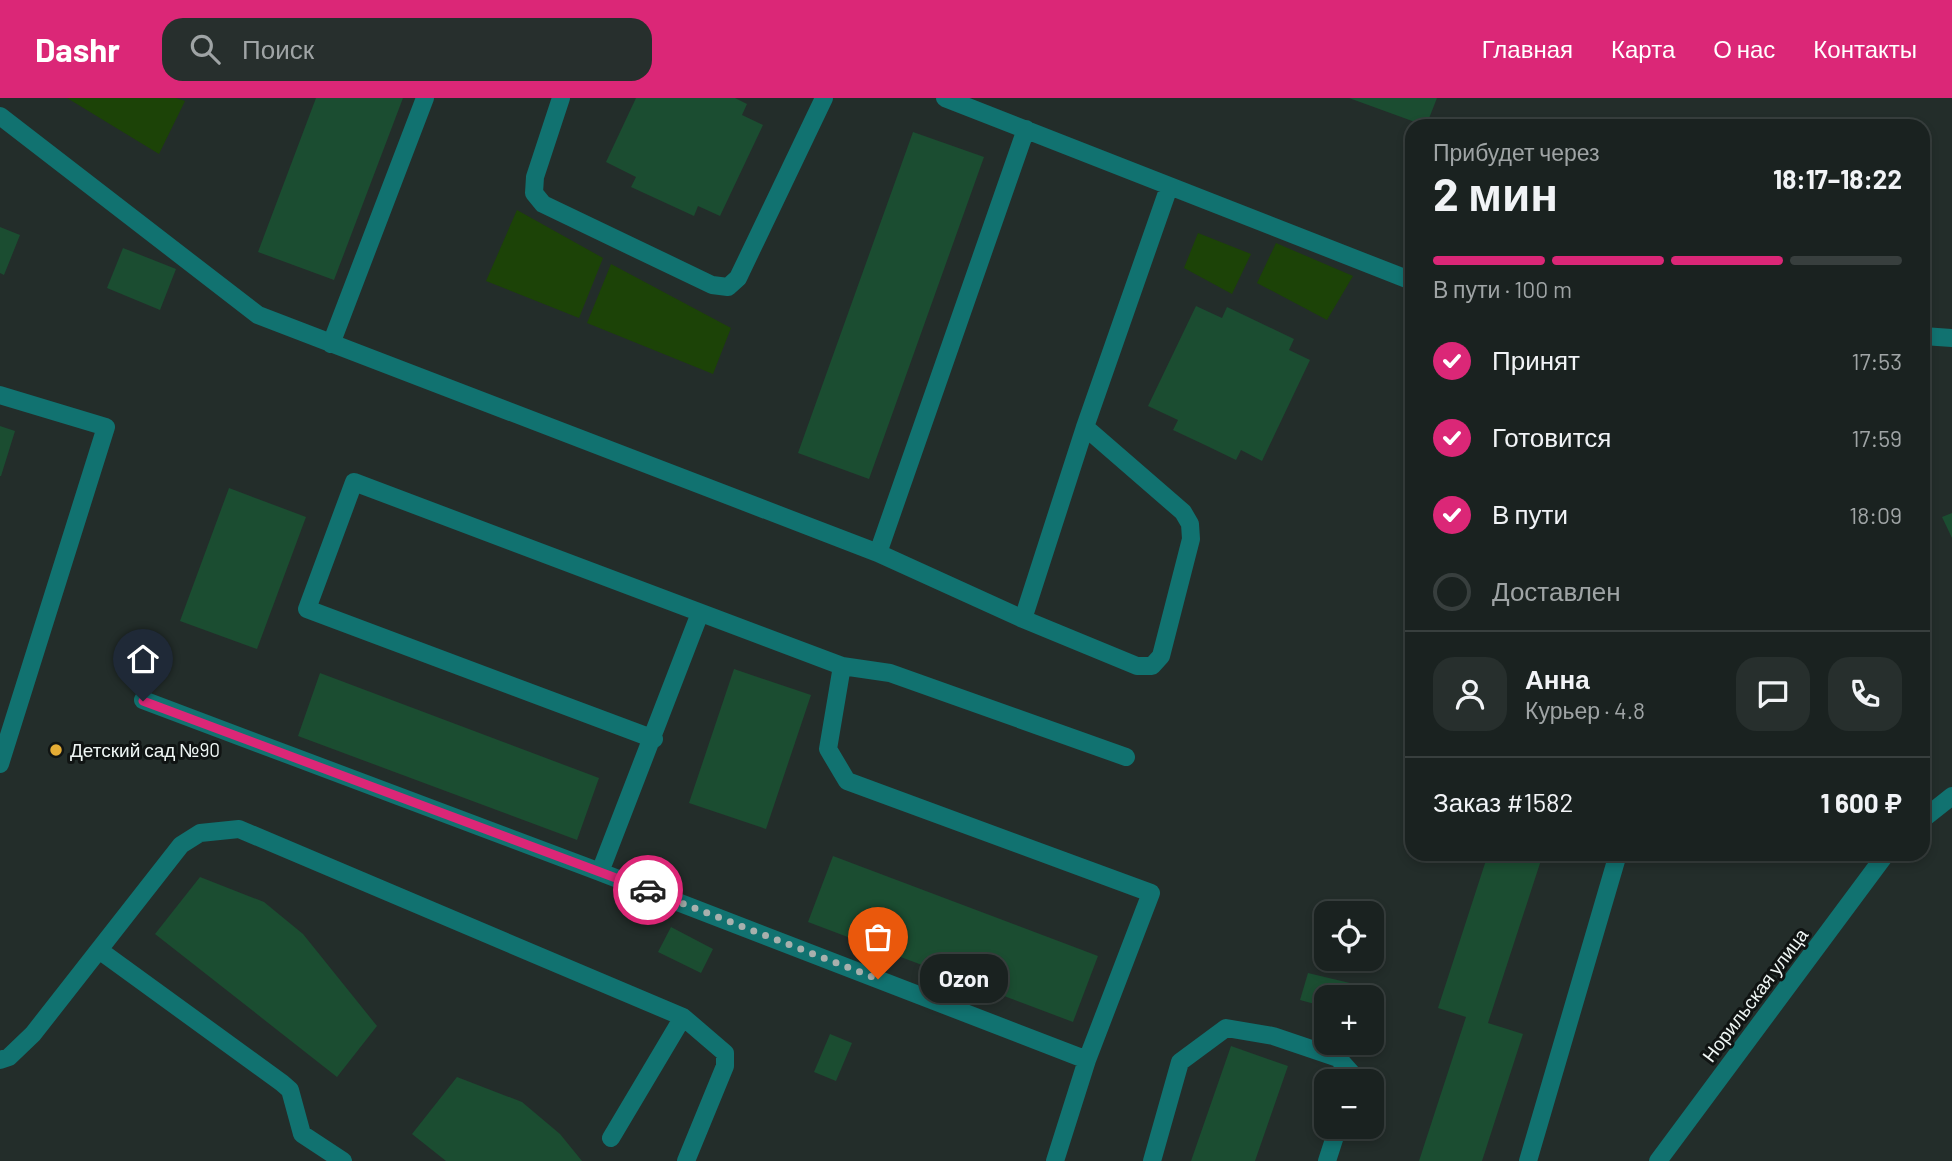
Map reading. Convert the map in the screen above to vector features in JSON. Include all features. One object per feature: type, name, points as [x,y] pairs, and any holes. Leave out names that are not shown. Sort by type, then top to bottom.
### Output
[{"type":"street","points":[[331,344],[425,98]]},
{"type":"street","points":[[561,98],[535,177],[534,192],[542,204],[712,285],[728,287],[738,278],[824,98]]},
{"type":"street","points":[[945,98],[1405,278]]},
{"type":"street","points":[[0,116],[258,315],[878,554],[1023,619],[1137,666],[1152,666],[1161,656],[1191,539],[1190,524],[1183,512],[1085,427]]},
{"type":"street","points":[[878,554],[1026,129]]},
{"type":"street","points":[[1023,619],[1085,427],[1169,187]]},
{"type":"street","points":[[1930,336],[1952,338]]},
{"type":"street","points":[[0,395],[106,427],[0,764]]},
{"type":"street","points":[[654,739],[307,609],[354,482],[842,666],[890,673],[1126,757]]},
{"type":"street","points":[[600,872],[654,739],[700,613]]},
{"type":"street","points":[[842,666],[828,749],[848,781],[1151,893],[1087,1060],[1055,1161]]},
{"type":"street","points":[[143,701],[600,872],[1087,1060]]},
{"type":"street","points":[[1930,813],[1952,796]]},
{"type":"street","points":[[0,1060],[9,1057],[33,1034],[189,837],[200,833],[239,829],[683,1017],[725,1053],[725,1066],[686,1161]]},
{"type":"street","points":[[1528,1161],[1616,861]]},
{"type":"street","name":"Норильская улица","points":[[1658,1161],[1881,861]]},
{"type":"street","points":[[99,950],[282,1083],[290,1090],[302,1134],[343,1161]]},
{"type":"street","points":[[611,1138],[683,1017]]},
{"type":"street","points":[[1152,1161],[1180,1062],[1226,1028],[1273,1035],[1338,1058],[1348,1069]]},
{"type":"street","points":[[1327,1161],[1334,1139]]},
{"type":"green space","points":[[67,98],[176,98],[185,101],[159,154]]},
{"type":"green space","points":[[517,210],[603,258],[579,318],[486,281]]},
{"type":"green space","points":[[1198,233],[1251,254],[1232,294],[1184,268]]},
{"type":"green space","points":[[1276,243],[1353,276],[1327,320],[1257,283]]},
{"type":"green space","points":[[611,264],[731,328],[713,374],[587,323]]},
{"type":"building","points":[[316,98],[403,98],[334,280],[258,252]]},
{"type":"building","points":[[636,98],[735,98],[747,104],[742,115],[763,125],[720,216],[698,206],[694,216],[631,187],[636,177],[606,162]]},
{"type":"building","points":[[1349,98],[1437,98],[1429,119],[1407,119]]},
{"type":"building","points":[[913,132],[984,157],[869,479],[798,453]]},
{"type":"building","points":[[0,227],[20,235],[4,275],[0,273]]},
{"type":"building","points":[[123,248],[176,269],[160,310],[107,288]]},
{"type":"building","points":[[1196,306],[1222,318],[1227,307],[1294,339],[1289,350],[1310,360],[1262,461],[1241,450],[1236,460],[1173,430],[1178,420],[1148,406]]},
{"type":"building","points":[[0,426],[15,431],[1,476],[0,476]]},
{"type":"building","points":[[229,488],[306,517],[257,649],[180,621]]},
{"type":"building","points":[[1952,513],[1952,538],[1942,517]]},
{"type":"building","points":[[734,669],[811,695],[766,829],[689,803]]},
{"type":"building","points":[[320,673],[599,778],[577,840],[298,736]]},
{"type":"building","points":[[833,856],[1098,956],[1073,1022],[808,922]]},
{"type":"building","points":[[1486,861],[1541,861],[1488,1023],[1523,1034],[1482,1161],[1419,1161],[1466,1017],[1438,1008]]},
{"type":"building","points":[[200,877],[264,902],[303,934],[377,1026],[337,1077],[155,934]]},
{"type":"building","points":[[671,927],[713,949],[701,973],[658,952]]},
{"type":"building","points":[[1308,973],[1354,984],[1314,985],[1314,1004],[1300,1000]]},
{"type":"building","points":[[830,1034],[852,1043],[836,1081],[814,1072]]},
{"type":"building","points":[[1231,1046],[1288,1066],[1255,1161],[1191,1161]]},
{"type":"building","points":[[457,1077],[522,1102],[560,1134],[582,1161],[446,1161],[412,1134]]},
{"type":"way so far","points":[[648,890],[878,979]]},
{"type":"place","name":"Детский сад №90","points":[[56,750]]},
{"type":"place","name":"Ozon","points":[[878,979]]},
{"type":"route","points":[[143,701],[648,890]]}]
